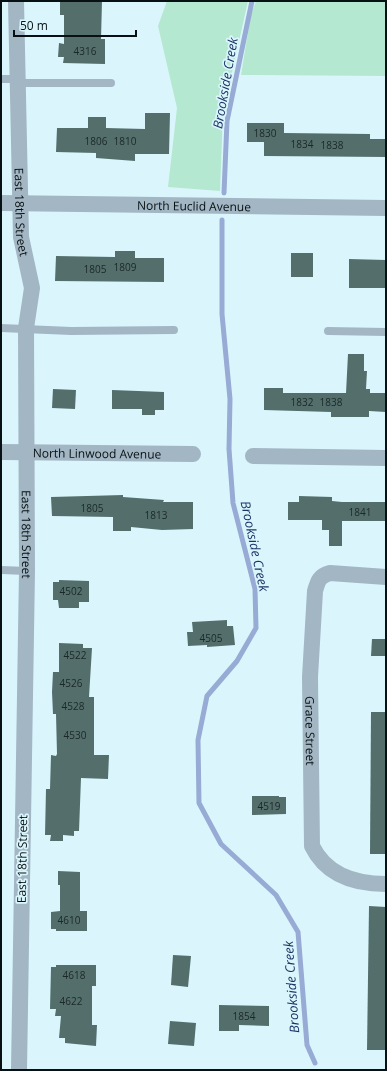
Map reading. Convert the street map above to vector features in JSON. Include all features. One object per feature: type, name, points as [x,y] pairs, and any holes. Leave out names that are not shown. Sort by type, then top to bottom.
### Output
[{"type":"street","name":"East 18th Street","points":[[16,1],[21,237],[32,288],[26,328],[25,452],[27,571],[19,1070]]},
{"type":"street","name":"North Euclid Avenue","points":[[1,203],[386,208]]},
{"type":"street","name":"North Linwood Avenue","points":[[1,452],[193,454]]},
{"type":"street","points":[[253,456],[386,458]]},
{"type":"street","name":"Grace Street","points":[[386,577],[330,573],[322,575],[318,581],[315,591],[310,677],[312,846],[326,866],[341,876],[358,882],[386,884]]},
{"type":"lane","points":[[1,79],[17,81],[111,83]]},
{"type":"lane","points":[[1,328],[71,331],[174,330]]},
{"type":"lane","points":[[328,331],[386,332]]},
{"type":"lane","points":[[1,570],[27,571]]},
{"type":"green space","points":[[167,1],[248,1],[223,113],[220,191],[168,187],[177,108],[158,26]]},
{"type":"green space","points":[[256,1],[386,1],[386,76],[241,75],[251,14]]},
{"type":"building","points":[[60,1],[102,1],[101,39],[105,39],[105,64],[63,63],[64,57],[58,57],[59,43],[64,44],[64,15],[60,15]]},
{"type":"building","points":[[145,113],[170,113],[169,154],[135,154],[135,161],[96,158],[96,153],[56,152],[57,128],[88,128],[88,117],[106,117],[106,128],[145,129]]},
{"type":"building","points":[[247,123],[284,123],[284,133],[370,134],[370,139],[386,139],[386,157],[264,156],[264,142],[247,142]]},
{"type":"building","points":[[115,251],[135,251],[135,258],[164,258],[164,282],[55,281],[56,256],[115,257]]},
{"type":"building","points":[[291,253],[313,253],[313,277],[291,277]]},
{"type":"building","points":[[349,259],[386,260],[386,288],[349,288]]},
{"type":"building","points":[[348,354],[364,354],[364,371],[367,371],[366,389],[370,389],[370,393],[386,393],[386,412],[369,411],[369,417],[331,417],[331,412],[264,410],[264,388],[283,388],[283,393],[346,393]]},
{"type":"building","points":[[53,389],[76,390],[75,409],[52,408]]},
{"type":"building","points":[[112,390],[164,392],[164,410],[155,410],[155,415],[142,415],[142,409],[112,409]]},
{"type":"building","points":[[123,495],[123,497],[164,500],[163,502],[193,502],[193,529],[162,530],[131,527],[131,531],[113,531],[113,517],[52,516],[51,497]]},
{"type":"building","points":[[299,496],[332,497],[332,501],[342,502],[386,502],[386,521],[342,521],[342,546],[329,546],[329,530],[322,530],[322,520],[288,520],[288,502],[299,502]]},
{"type":"building","points":[[59,580],[89,581],[89,602],[79,602],[79,608],[59,608],[58,600],[53,600],[53,582],[59,582]]},
{"type":"building","points":[[227,620],[227,626],[233,626],[235,645],[207,647],[207,645],[188,646],[187,632],[193,632],[192,622]]},
{"type":"building","points":[[372,639],[386,639],[386,656],[371,656]]},
{"type":"building","points":[[59,643],[83,644],[83,648],[92,648],[89,697],[94,697],[94,755],[109,755],[108,779],[81,778],[79,831],[74,831],[74,836],[63,835],[63,841],[50,841],[51,835],[45,835],[46,789],[50,789],[51,755],[56,756],[57,754],[56,714],[53,714],[52,692],[53,672],[59,672]]},
{"type":"building","points":[[371,712],[386,712],[386,854],[370,854]]},
{"type":"building","points":[[252,796],[286,797],[286,814],[252,815]]},
{"type":"building","points":[[58,871],[80,872],[80,911],[87,911],[87,931],[56,931],[56,929],[51,929],[51,912],[60,911],[60,885],[58,885]]},
{"type":"building","points":[[369,906],[386,907],[386,1050],[367,1050]]},
{"type":"building","points":[[173,955],[191,956],[188,987],[171,985]]},
{"type":"building","points":[[56,965],[96,965],[96,986],[92,986],[92,1025],[97,1025],[96,1046],[65,1043],[65,1038],[59,1038],[61,1016],[55,1016],[56,1009],[50,1009],[51,967],[56,967]]},
{"type":"building","points":[[219,1005],[269,1006],[269,1026],[239,1025],[239,1031],[219,1031]]},
{"type":"building","points":[[170,1021],[196,1023],[194,1046],[168,1044]]},
{"type":"waterway","name":"Brookside Creek","points":[[224,193],[227,121],[252,1]]},
{"type":"waterway","name":"Brookside Creek","points":[[222,220],[222,314],[230,399],[229,449],[233,503],[255,589],[256,628],[237,661],[207,696],[198,740],[199,803],[221,844],[276,895],[298,932],[307,1045],[315,1063]]}]
